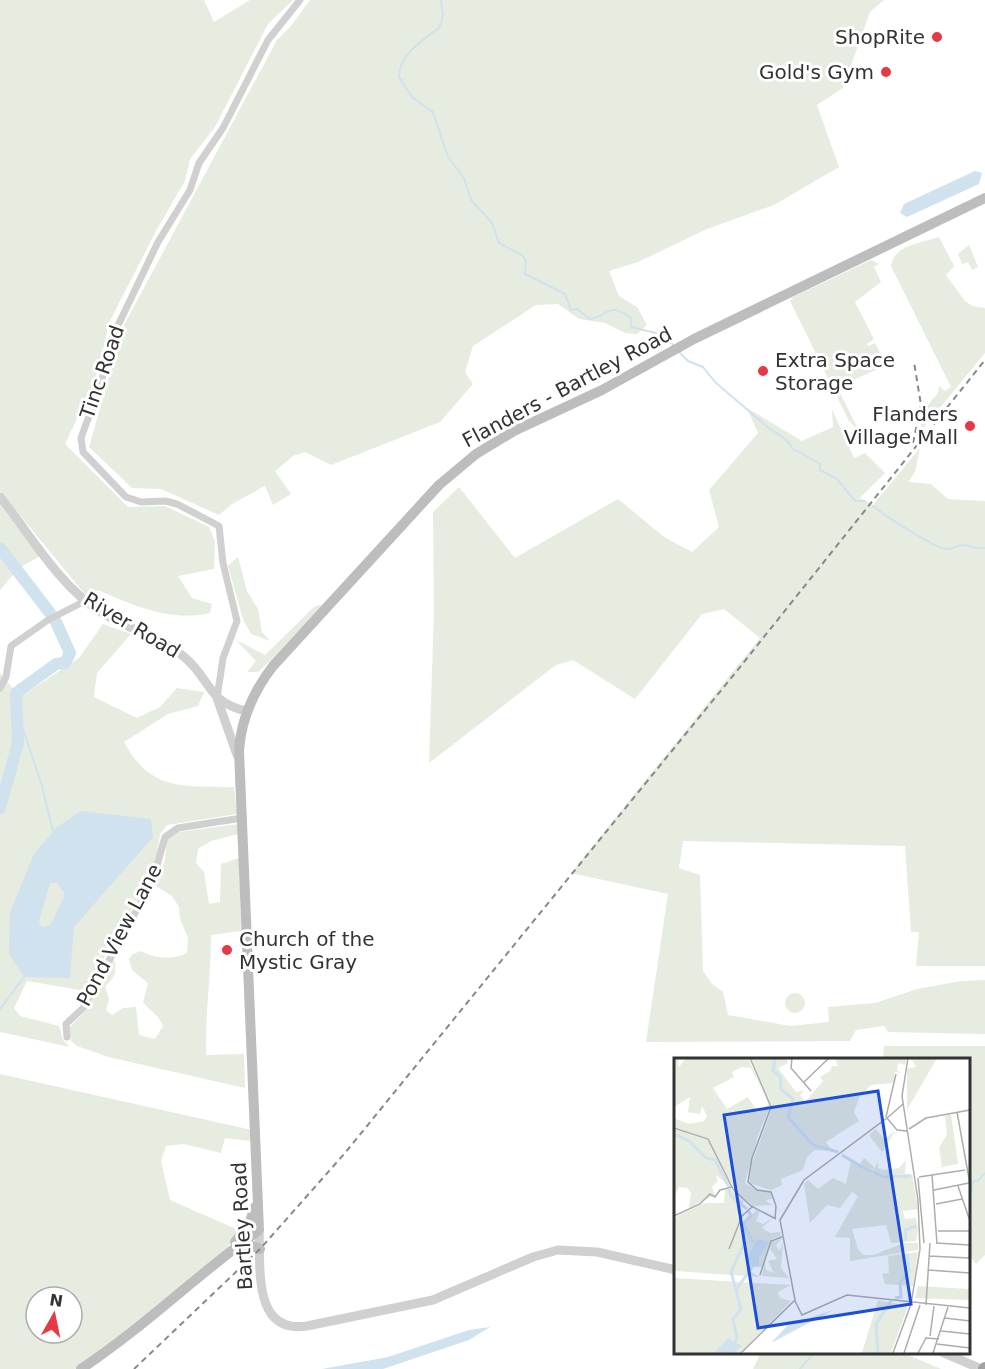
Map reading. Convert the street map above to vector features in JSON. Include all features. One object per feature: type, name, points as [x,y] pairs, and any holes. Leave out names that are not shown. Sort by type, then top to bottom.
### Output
[{"type":"main road","name":"Flanders - Bartley Road","points":[[246,711],[257,689],[273,666],[411,514],[468,460],[514,431],[602,390],[694,339],[985,198]]},
{"type":"main road","name":"Bartley Road","points":[[246,711],[240,740],[239,762],[259,1230]]},
{"type":"main road","points":[[232,1248],[249,1224],[257,1199]]},
{"type":"main road","points":[[81,1369],[130,1336],[232,1248],[259,1230]]},
{"type":"main road","points":[[232,1248],[247,1244],[260,1249]]},
{"type":"street","name":"Tinc Road","points":[[217,698],[221,685],[223,658],[237,621],[223,563],[219,526],[177,504],[133,501],[126,497],[83,452],[81,438],[101,383],[111,340],[158,242],[190,190],[200,163],[223,128],[268,40],[300,0]]},
{"type":"street","name":"River Road","points":[[0,497],[85,601],[183,656],[217,698],[228,706],[246,711]]},
{"type":"street","points":[[0,688],[6,677],[11,646],[48,620],[85,601]]},
{"type":"street","name":"River Road","points":[[217,698],[239,762]]},
{"type":"street","name":"Pond View Lane","points":[[67,1037],[66,1024],[86,1003],[153,880],[165,837],[170,831],[178,828],[242,818]]},
{"type":"street","name":"Bartley Road","points":[[259,1230],[266,1306],[275,1319],[293,1328],[433,1300],[533,1257],[558,1250],[597,1252],[674,1270]]},
{"type":"street","points":[[945,1354],[984,1369]]},
{"type":"shaded area","points":[[0,0],[204,0],[214,22],[250,0],[293,0],[268,24],[215,127],[190,159],[185,181],[156,231],[110,321],[95,381],[65,444],[128,507],[165,506],[209,527],[215,541],[214,569],[178,576],[192,598],[212,604],[210,613],[167,614],[139,607],[98,590],[88,598],[0,491]]},
{"type":"shaded area","points":[[310,0],[884,0],[870,12],[843,88],[817,105],[839,167],[774,205],[707,229],[638,262],[609,271],[619,296],[637,307],[647,325],[637,334],[625,333],[605,323],[579,319],[558,304],[536,305],[473,346],[465,372],[473,384],[440,422],[331,465],[305,452],[293,456],[275,471],[291,494],[273,505],[265,486],[232,504],[219,515],[161,489],[132,488],[89,447],[124,325],[277,40],[291,26]]},
{"type":"shaded area","points":[[939,237],[954,266],[946,275],[965,301],[972,306],[985,308],[985,353],[920,432],[923,411],[938,393],[939,386],[945,391],[951,387],[891,266],[897,253],[903,249]]},
{"type":"shaded area","points":[[969,245],[978,267],[972,270],[968,262],[962,264],[958,254]]},
{"type":"shaded area","points":[[871,260],[879,264],[874,267],[881,282],[855,302],[874,339],[867,344],[868,346],[875,343],[887,365],[837,387],[859,431],[849,421],[790,301],[793,297]]},
{"type":"shaded area","points":[[747,408],[802,441],[833,427],[832,409],[854,458],[865,453],[885,473],[860,498],[873,505],[920,448],[915,472],[908,482],[931,484],[948,499],[985,501],[985,966],[916,966],[919,932],[911,932],[905,846],[683,841],[679,868],[700,875],[703,971],[712,984],[723,992],[728,1015],[791,1026],[829,1022],[828,1007],[875,1003],[917,989],[961,981],[985,980],[985,1034],[888,1032],[884,1026],[856,1030],[850,1041],[646,1042],[668,894],[571,873],[760,638],[724,609],[702,614],[635,699],[573,660],[556,665],[429,763],[434,611],[433,512],[459,487],[515,558],[618,499],[664,537],[692,552],[719,527],[709,490],[758,433]]},
{"type":"shaded area","points":[[0,505],[40,556],[19,568],[0,590]]},
{"type":"shaded area","points":[[238,557],[247,591],[258,609],[262,632],[270,641],[251,634],[243,619],[228,566]]},
{"type":"shaded area","points":[[323,604],[258,672],[247,672],[256,661],[236,640],[265,655],[314,607]]},
{"type":"shaded area","points":[[103,624],[131,634],[97,673],[94,697],[137,718],[160,707],[177,688],[204,692],[198,706],[168,714],[124,742],[134,758],[157,778],[170,783],[200,787],[234,787],[237,814],[167,825],[160,834],[156,862],[147,883],[85,991],[27,981],[14,1008],[20,1016],[59,1026],[63,1040],[70,1047],[0,1032],[0,673],[20,697],[79,658]]},
{"type":"shaded area","points":[[238,824],[238,834],[211,841],[198,849],[196,863],[204,872],[209,904],[220,902],[221,864],[239,858],[241,931],[211,935],[206,1055],[244,1054],[245,1088],[108,1057],[77,1046],[71,1041],[69,1028],[85,1011],[113,957],[115,974],[105,987],[109,999],[106,1010],[112,1015],[123,1008],[136,1007],[139,1035],[155,1039],[163,1026],[158,1017],[143,1003],[148,983],[132,970],[129,959],[133,954],[141,951],[164,958],[187,953],[188,938],[180,919],[179,907],[172,896],[156,886],[165,859],[167,839],[179,832]]},
{"type":"shaded area","points":[[795,993],[802,996],[805,1003],[802,1010],[795,1013],[788,1010],[785,1003],[788,996]]},
{"type":"shaded area","points":[[884,1046],[985,1046],[985,1255],[976,1264],[970,1256],[970,1058],[883,1058]]},
{"type":"shaded area","points":[[0,1074],[252,1130],[251,1141],[225,1138],[221,1153],[184,1144],[166,1146],[161,1161],[170,1200],[234,1228],[237,1233],[228,1247],[158,1307],[75,1369],[0,1369]]},
{"type":"shaded area","points":[[760,1354],[906,1354],[941,1369],[753,1369]]},
{"type":"water","points":[[975,171],[982,173],[979,184],[907,217],[900,213],[904,204]]},
{"type":"water","points":[[81,811],[151,819],[153,837],[74,927],[70,978],[24,977],[9,954],[10,912],[34,854],[56,828]],"holes":[[[50,883],[57,883],[64,892],[64,897],[51,924],[41,926],[39,921]]]},
{"type":"water","points":[[490,1327],[469,1340],[383,1369],[322,1369],[388,1357],[469,1330]]},
{"type":"waterway","points":[[441,0],[443,16],[439,28],[407,55],[399,77],[413,98],[433,112],[448,157],[464,178],[471,200],[492,223],[499,243],[523,256],[526,261],[525,274],[565,294],[571,310],[577,309],[590,319],[609,311],[618,311],[631,318],[631,327],[664,335],[674,346]]},
{"type":"waterway","points":[[679,352],[688,361],[703,367],[715,382],[771,430],[786,439],[792,448],[820,464],[820,470],[837,479],[855,501],[865,501]]},
{"type":"waterway","points":[[873,506],[939,547],[947,549],[962,545],[985,548]]},
{"type":"waterway","points":[[0,548],[50,613]]},
{"type":"waterway","points":[[0,808],[18,743],[16,693],[56,664],[65,663],[70,653],[56,622]]},
{"type":"waterway","points":[[18,714],[42,786],[53,831]]},
{"type":"waterway","points":[[0,1009],[24,977]]},
{"type":"waterway","points":[[970,1193],[972,1182],[979,1180],[985,1173]]},
{"type":"waterway","points":[[800,1369],[813,1354]]},
{"type":"railway","points":[[134,1369],[260,1249],[345,1153],[736,672],[985,360]]},
{"type":"railway","points":[[913,443],[921,405],[914,362]]},
{"type":"place","name":"ShopRite","points":[[937,37]]},
{"type":"place","name":"Gold's Gym","points":[[886,72]]},
{"type":"place","name":"Extra Space Storage","points":[[763,371]]},
{"type":"place","name":"Flanders Village Mall","points":[[970,426]]},
{"type":"place","name":"Church of the Mystic Gray","points":[[227,950]]}]
